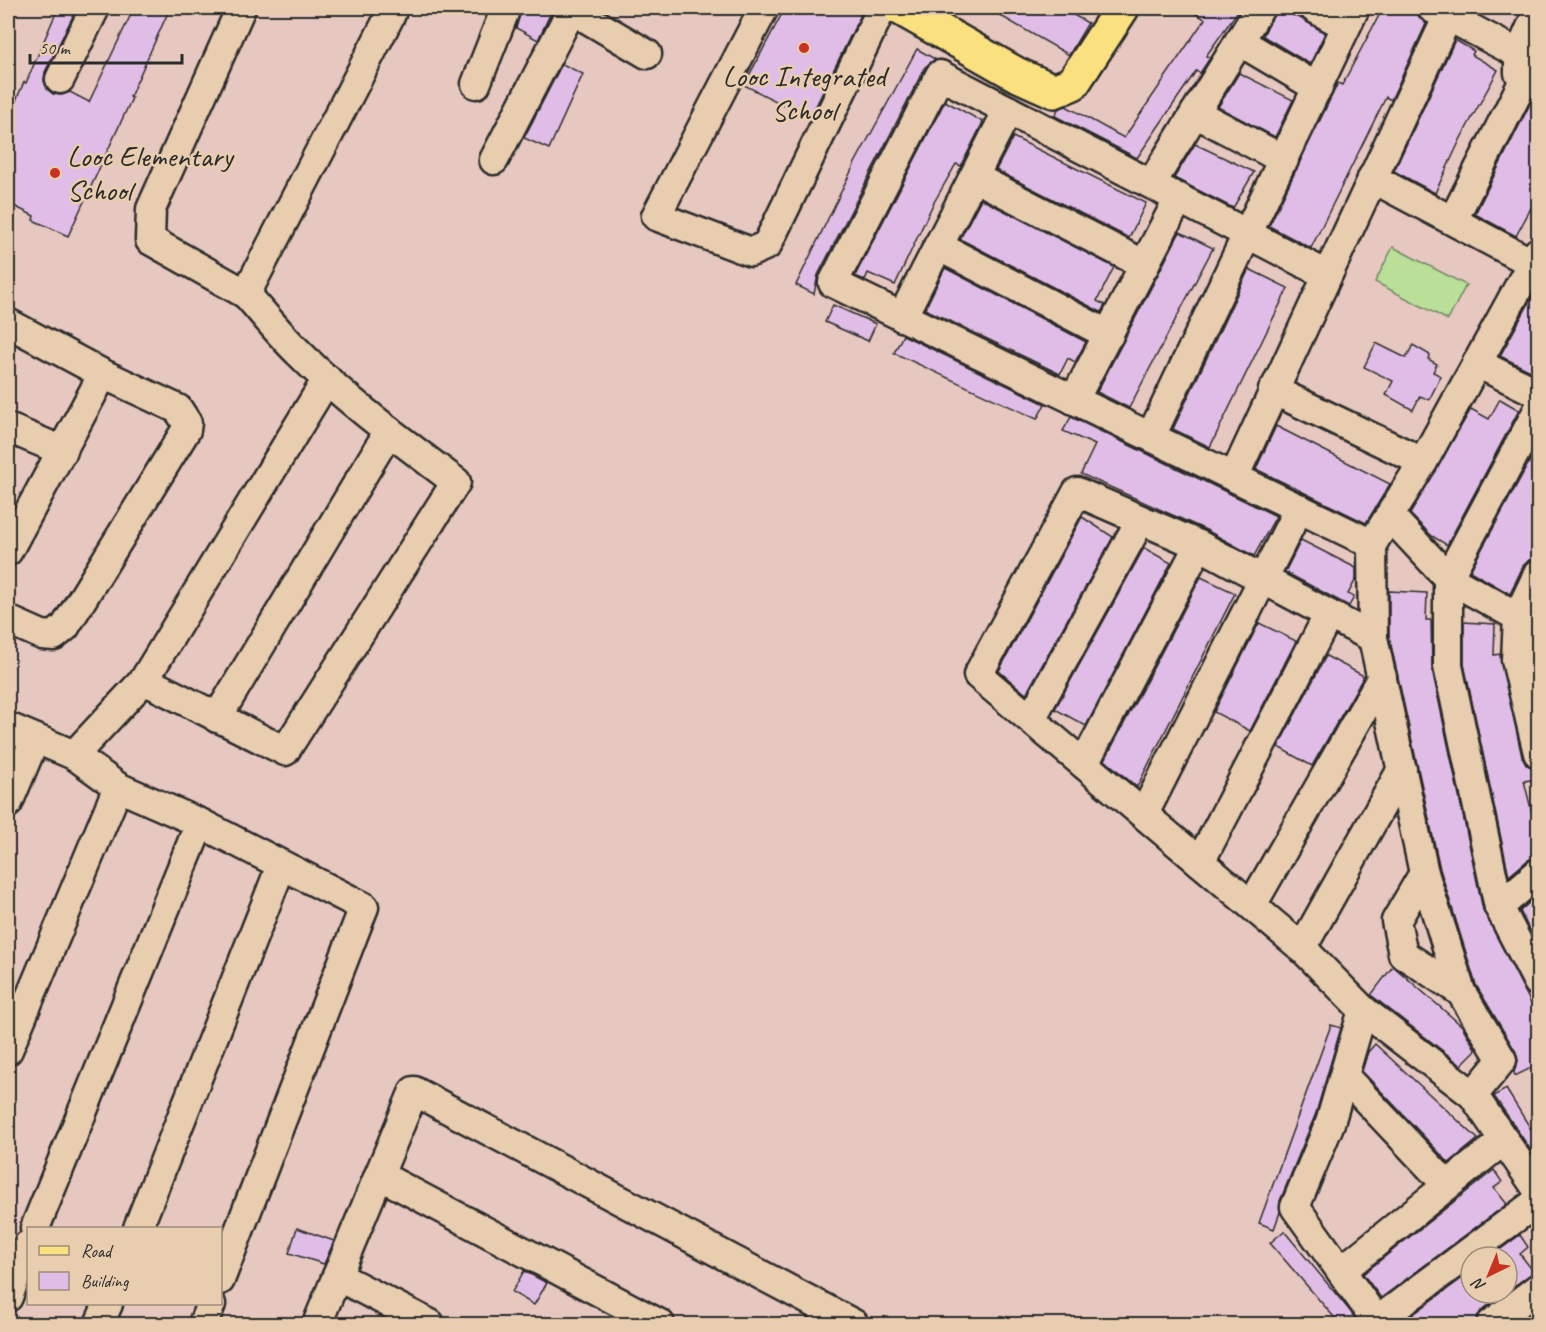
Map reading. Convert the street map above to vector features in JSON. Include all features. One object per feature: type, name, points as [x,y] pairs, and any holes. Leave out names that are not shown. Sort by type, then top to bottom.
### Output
[{"type":"main road","points":[[900,8],[1016,74],[1054,91],[1073,83],[1122,8]]},
{"type":"street","points":[[60,79],[95,8]]},
{"type":"street","points":[[144,680],[285,750],[456,482],[389,431],[327,379],[298,352],[246,294],[150,240],[151,209],[241,8]]},
{"type":"street","points":[[246,294],[391,14],[387,8]]},
{"type":"street","points":[[476,84],[506,8]]},
{"type":"street","points":[[494,160],[570,8],[647,54]]},
{"type":"street","points":[[764,8],[656,216],[751,252],[767,245],[882,8]]},
{"type":"street","points":[[1151,184],[1260,8]]},
{"type":"street","points":[[1151,436],[1351,16],[1314,8]]},
{"type":"street","points":[[1454,220],[1529,70],[1539,11]]},
{"type":"street","points":[[1234,477],[1272,390],[1372,178],[1440,12],[1529,70]]},
{"type":"street","points":[[1239,41],[1318,88]]},
{"type":"street","points":[[1327,275],[940,75],[833,283],[1372,544]]},
{"type":"street","points":[[902,317],[1008,110]]},
{"type":"street","points":[[1195,113],[1284,160]]},
{"type":"street","points":[[974,177],[1145,265]]},
{"type":"street","points":[[1372,178],[1535,258],[1423,462],[1372,544],[1373,638],[1424,873],[1461,992],[1502,1060],[1473,1095]]},
{"type":"street","points":[[1074,400],[1179,198]]},
{"type":"street","points":[[938,246],[1109,335]]},
{"type":"street","points":[[8,323],[103,374],[178,409],[187,423],[186,430],[65,627],[54,636],[42,635],[8,620]]},
{"type":"street","points":[[1477,363],[1539,393]]},
{"type":"street","points":[[8,551],[103,374]]},
{"type":"street","points":[[74,755],[144,680],[327,379]]},
{"type":"street","points":[[1272,390],[1423,462]]},
{"type":"street","points":[[1538,978],[1499,907],[1448,666],[1448,578],[1539,410]]},
{"type":"street","points":[[8,428],[63,451]]},
{"type":"street","points":[[217,718],[389,431]]},
{"type":"street","points":[[1373,638],[1328,616],[1263,577],[1199,545],[1077,492],[978,675],[1302,948],[1363,1010],[1473,1095],[1539,1190]]},
{"type":"street","points":[[1144,814],[1299,508]]},
{"type":"street","points":[[1390,516],[1448,578],[1528,622]]},
{"type":"street","points":[[1031,719],[1140,521]]},
{"type":"street","points":[[1084,764],[1199,545]]},
{"type":"street","points":[[1539,574],[1516,660],[1539,753]]},
{"type":"street","points":[[1200,862],[1328,616]]},
{"type":"street","points":[[1252,905],[1382,677]]},
{"type":"street","points":[[8,727],[74,755],[118,787],[200,823],[364,907],[222,1275]]},
{"type":"street","points":[[8,802],[35,740]]},
{"type":"street","points":[[1302,948],[1402,769]]},
{"type":"street","points":[[8,1050],[118,787]]},
{"type":"street","points":[[35,1227],[200,823]]},
{"type":"street","points":[[138,1227],[281,866]]},
{"type":"street","points":[[1424,873],[1396,921],[1403,954],[1461,992]]},
{"type":"street","points":[[1499,907],[1539,873]]},
{"type":"street","points":[[1363,1010],[1330,1123],[1295,1207],[1378,1323],[1539,1201]]},
{"type":"street","points":[[1344,1076],[1446,1184]]},
{"type":"street","points":[[317,1324],[414,1091],[854,1324]]},
{"type":"street","points":[[1341,1271],[1446,1184],[1504,1140]]},
{"type":"street","points":[[379,1175],[660,1324]]},
{"type":"street","points":[[8,1297],[27,1248]]},
{"type":"street","points":[[337,1276],[430,1324]]},
{"type":"street","points":[[1491,1324],[1539,1288]]},
{"type":"street","points":[[99,1324],[108,1305]]},
{"type":"street","points":[[203,1324],[211,1305]]},
{"type":"green space","points":[[1393,247],[1466,285],[1448,320],[1375,282]]},
{"type":"building","name":"Looc Elementary School","points":[[58,8],[77,8],[45,72],[44,81],[47,89],[53,94],[62,95],[70,92],[89,102],[134,8],[170,8],[130,97],[132,98],[68,236],[33,220],[34,216],[8,203],[8,119]]},
{"type":"building","points":[[522,8],[553,8],[538,40],[516,28]]},
{"type":"building","name":"Looc Integrated School","points":[[785,8],[864,8],[810,118],[744,85]]},
{"type":"building","points":[[987,8],[1061,8],[1088,23],[1069,55]]},
{"type":"building","points":[[1186,8],[1240,8],[1206,56],[1210,58],[1200,73],[1196,71],[1137,158],[1055,116],[1058,109],[1066,106],[1124,138],[1205,19]]},
{"type":"building","points":[[1276,8],[1302,19],[1325,33],[1310,64],[1263,36]]},
{"type":"building","points":[[1383,8],[1405,8],[1417,13],[1426,24],[1391,100],[1386,97],[1311,248],[1269,226],[1338,83],[1342,85]]},
{"type":"building","points":[[1455,40],[1474,51],[1472,55],[1498,70],[1461,138],[1435,193],[1394,171]]},
{"type":"building","points":[[917,49],[935,59],[925,67],[818,275],[814,294],[796,285],[855,163]]},
{"type":"building","points":[[562,64],[583,74],[549,149],[524,138]]},
{"type":"building","points":[[1239,73],[1293,100],[1275,137],[1218,107]]},
{"type":"building","points":[[1539,94],[1539,193],[1516,236],[1475,214],[1532,100]]},
{"type":"building","points":[[945,101],[983,122],[961,166],[956,164],[933,204],[895,285],[868,273],[865,280],[855,276]]},
{"type":"building","points":[[1013,137],[1146,203],[1129,238],[996,170]]},
{"type":"building","points":[[1195,144],[1254,172],[1233,208],[1174,178]]},
{"type":"building","points":[[981,199],[1114,267],[1097,301],[1105,305],[1101,312],[960,239]]},
{"type":"building","points":[[1180,232],[1213,248],[1129,408],[1097,392]]},
{"type":"building","points":[[945,268],[1086,342],[1075,362],[1068,358],[1060,374],[925,309]]},
{"type":"building","points":[[1249,269],[1288,288],[1210,447],[1173,429]]},
{"type":"building","points":[[1539,285],[1539,375],[1500,356]]},
{"type":"building","points":[[833,305],[876,324],[868,341],[825,322]]},
{"type":"building","points":[[903,335],[1045,404],[1037,419],[894,353]]},
{"type":"building","points":[[1376,343],[1406,358],[1413,345],[1430,355],[1428,359],[1437,364],[1433,372],[1441,376],[1429,400],[1420,396],[1413,410],[1386,395],[1393,381],[1364,367]]},
{"type":"building","points":[[1500,399],[1519,410],[1447,545],[1432,536],[1410,514],[1471,409],[1489,419]]},
{"type":"building","points":[[1071,417],[1276,516],[1254,556],[1206,530],[1081,474],[1095,445],[1063,431]]},
{"type":"building","points":[[1276,426],[1390,484],[1366,523],[1256,469]]},
{"type":"building","points":[[1539,444],[1539,558],[1529,560],[1523,566],[1510,594],[1470,571]]},
{"type":"building","points":[[1082,517],[1113,537],[1026,694],[999,671]]},
{"type":"building","points":[[1301,540],[1356,568],[1356,579],[1348,594],[1354,597],[1349,606],[1285,572]]},
{"type":"building","points":[[1144,548],[1171,563],[1086,726],[1055,709]]},
{"type":"building","points":[[1201,577],[1235,593],[1137,787],[1105,760]]},
{"type":"building","points":[[1389,591],[1427,593],[1426,620],[1431,620],[1432,669],[1483,910],[1539,1019],[1539,1064],[1515,1076],[1518,1061],[1516,1052],[1476,985],[1440,869],[1389,636]]},
{"type":"building","points":[[1464,622],[1495,624],[1494,655],[1500,654],[1522,757],[1526,765],[1539,769],[1539,779],[1524,781],[1539,841],[1539,857],[1528,860],[1509,876],[1464,664]]},
{"type":"building","points":[[1259,623],[1296,641],[1250,731],[1214,712]]},
{"type":"building","points":[[1326,656],[1364,676],[1312,766],[1278,747]]},
{"type":"building","points":[[1539,894],[1539,942],[1536,943],[1520,911]]},
{"type":"building","points":[[1393,966],[1462,1026],[1476,1050],[1461,1065],[1371,995]]},
{"type":"building","points":[[1331,1025],[1341,1028],[1316,1113],[1280,1201],[1280,1212],[1274,1229],[1259,1223]]},
{"type":"building","points":[[1375,1044],[1478,1139],[1449,1163],[1362,1071],[1368,1052]]},
{"type":"building","points":[[1506,1089],[1539,1142],[1539,1162],[1494,1096]]},
{"type":"building","points":[[1494,1170],[1502,1182],[1494,1188],[1507,1204],[1381,1298],[1363,1274]]},
{"type":"building","points":[[297,1228],[334,1241],[324,1264],[289,1253]]},
{"type":"building","points":[[1284,1231],[1359,1324],[1340,1324],[1270,1243]]},
{"type":"building","points":[[1520,1235],[1528,1247],[1520,1254],[1534,1272],[1519,1283],[1519,1245],[1506,1245]]},
{"type":"building","points":[[524,1271],[547,1283],[534,1305],[512,1292]]},
{"type":"building","points":[[1459,1281],[1459,1305],[1489,1305],[1481,1311],[1475,1324],[1400,1324]]},
{"type":"place","name":"Looc Integrated School","points":[[804,48]]},
{"type":"place","name":"Looc Elementary School","points":[[55,173]]}]
